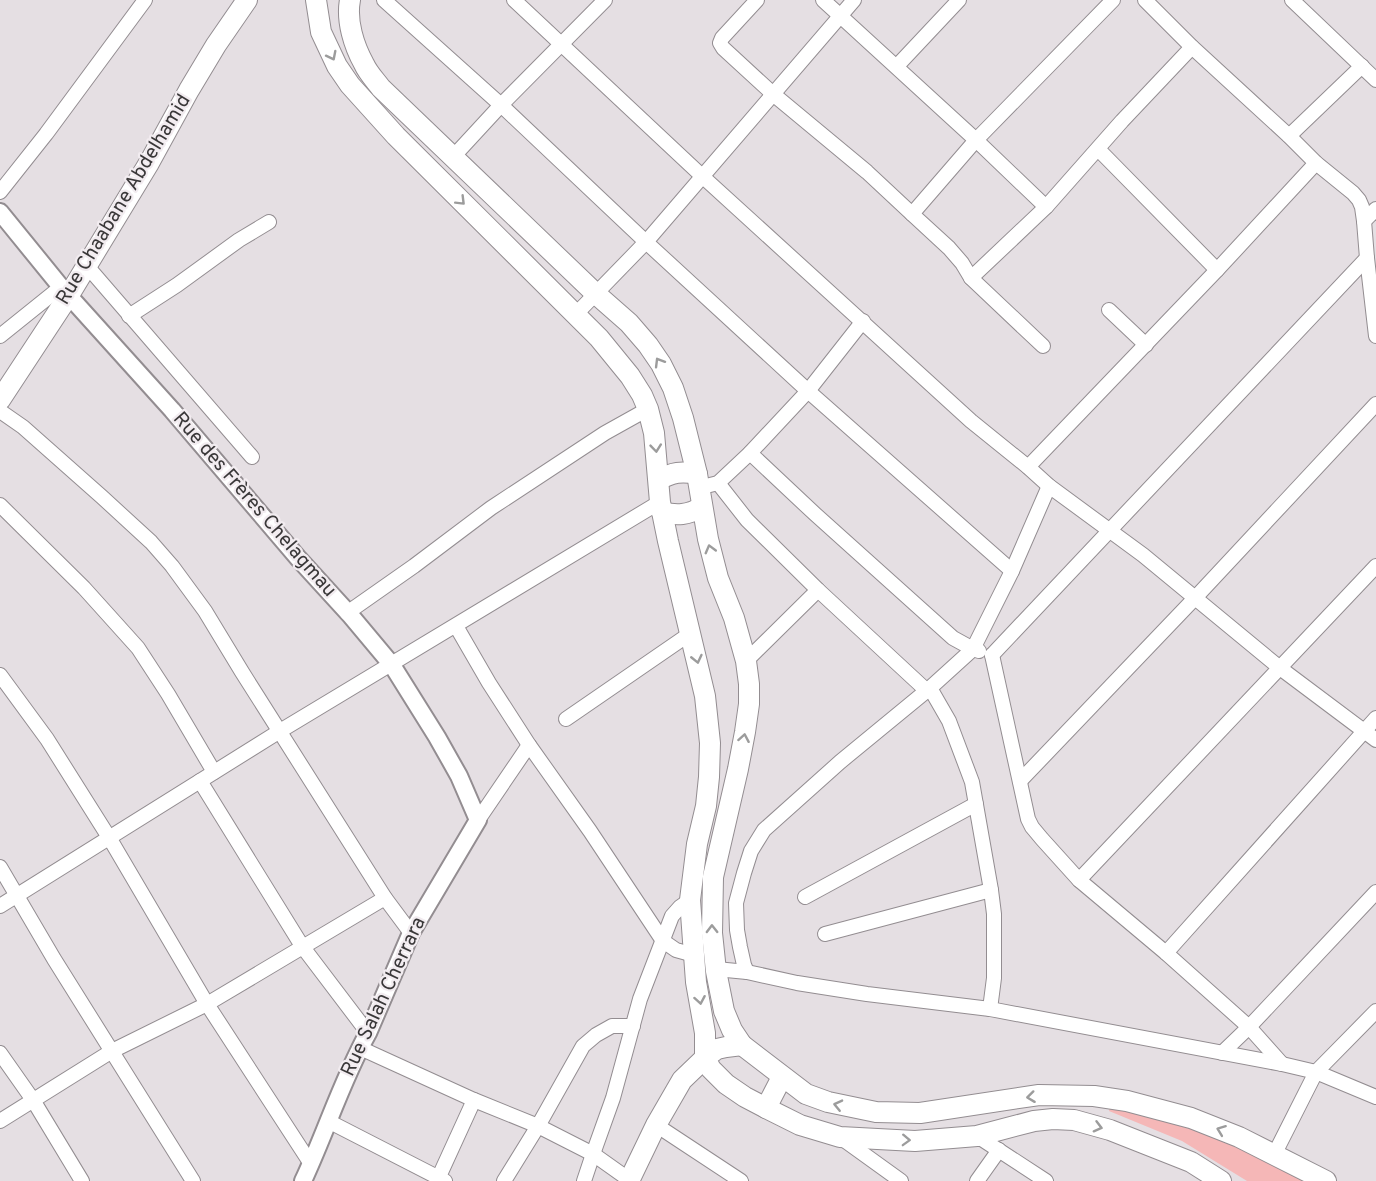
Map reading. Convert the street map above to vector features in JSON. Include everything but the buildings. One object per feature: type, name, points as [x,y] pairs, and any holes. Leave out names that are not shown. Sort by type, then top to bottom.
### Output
[{"type":"main road","name":"Rue Chaabane Abdelhamid","points":[[0,400],[65,292],[87,266],[216,45],[247,0]]},
{"type":"main road","points":[[307,0],[317,10],[321,32],[328,48],[350,85],[396,136],[599,338],[630,376],[648,409],[654,433],[661,507],[705,696],[710,743],[706,806],[697,844],[690,900],[696,982],[705,1033],[705,1058],[711,1069],[726,1084],[766,1108],[800,1125],[840,1137],[915,1141],[977,1136],[1034,1121],[1074,1120],[1110,1130],[1191,1162],[1221,1181]]},
{"type":"main road","points":[[350,0],[352,34],[364,65],[381,88],[628,323],[648,345],[673,388],[704,488],[708,539],[718,578],[734,618],[746,661],[749,684],[745,732],[713,877],[712,933],[716,969],[724,1011],[732,1030],[742,1045],[806,1094],[828,1102],[876,1112],[920,1113],[1039,1095],[1094,1096],[1127,1101],[1191,1118],[1239,1137],[1326,1181]]},
{"type":"main road","points":[[659,480],[676,472],[687,472],[704,488]]},
{"type":"main road","points":[[661,507],[673,515],[694,512],[704,488]]},
{"type":"main road","points":[[630,1181],[656,1125],[682,1080],[717,1049],[742,1045]]},
{"type":"main road","points":[[766,1108],[782,1077]]},
{"type":"street","points":[[0,192],[145,0]]},
{"type":"street","points":[[384,0],[501,105],[808,391],[1012,571]]},
{"type":"street","points":[[514,0],[702,176],[971,421],[1049,486],[1143,555],[1280,668],[1376,740]]},
{"type":"street","points":[[453,157],[605,0]]},
{"type":"street","points":[[757,0],[727,31],[720,43],[723,48],[773,94],[867,172],[949,249],[962,263],[971,278],[1044,346]]},
{"type":"street","points":[[823,0],[897,66],[1046,207]]},
{"type":"street","points":[[576,314],[646,242],[854,0]]},
{"type":"street","points":[[897,66],[959,0]]},
{"type":"street","points":[[912,214],[976,140],[1113,0]]},
{"type":"street","points":[[1145,0],[1316,163],[1353,193],[1362,207],[1376,336]]},
{"type":"street","points":[[1292,0],[1376,80]]},
{"type":"street","points":[[971,278],[1046,207],[1122,121],[1192,47]]},
{"type":"street","points":[[1289,135],[1362,66]]},
{"type":"street","points":[[1098,148],[1216,270]]},
{"type":"street","points":[[1028,467],[1316,163]]},
{"type":"street","points":[[1364,220],[1376,209]]},
{"type":"street","name":"Rue des Frères Chelagmau","points":[[1,217],[65,292],[172,410],[392,665],[459,776],[478,820]]},
{"type":"street","points":[[129,316],[269,222]]},
{"type":"street","points":[[992,655],[1367,258]]},
{"type":"street","points":[[87,266],[252,457]]},
{"type":"street","points":[[0,336],[65,292]]},
{"type":"street","points":[[1109,310],[1146,345]]},
{"type":"street","points":[[863,321],[808,391],[750,453],[704,488],[747,520],[818,590],[928,689],[940,705],[955,736],[972,782],[991,890],[994,914],[994,978],[990,1009]]},
{"type":"street","points":[[1020,781],[1376,404]]},
{"type":"street","points":[[347,613],[491,508],[648,409]]},
{"type":"street","points":[[0,411],[23,427],[151,542],[194,594],[385,898],[411,933]]},
{"type":"street","points":[[750,453],[953,638],[973,649],[992,655]]},
{"type":"street","points":[[747,972],[737,930],[736,903],[751,851],[764,830],[973,649],[1012,571],[1049,486]]},
{"type":"street","points":[[0,506],[84,588],[138,648],[214,772]]},
{"type":"street","points":[[0,906],[200,780],[582,548],[661,507]]},
{"type":"street","points":[[1079,880],[1376,566]]},
{"type":"street","points":[[746,661],[818,590]]},
{"type":"street","points":[[456,626],[529,745],[590,831],[663,941],[676,950],[694,955]]},
{"type":"street","points":[[566,719],[691,633]]},
{"type":"street","points":[[992,655],[1028,819],[1032,827],[1079,880],[1249,1027],[1282,1064]]},
{"type":"street","points":[[1,677],[47,739],[110,838],[207,1004],[311,1164]]},
{"type":"street","points":[[1166,953],[1376,718]]},
{"type":"street","points":[[478,820],[529,745]]},
{"type":"street","points":[[200,780],[302,946],[364,1040],[474,1100],[538,1126],[592,1154],[630,1181]]},
{"type":"street","points":[[805,897],[976,804]]},
{"type":"street","name":"Rue Salah Cherrara","points":[[303,1181],[411,933],[478,820]]},
{"type":"street","points":[[0,867],[54,958],[194,1181]]},
{"type":"street","points":[[825,934],[991,890]]},
{"type":"street","points":[[1222,1053],[1376,892]]},
{"type":"street","points":[[0,1121],[112,1051],[207,1004],[385,898]]},
{"type":"street","points":[[584,1181],[613,1098],[640,999],[672,916],[690,900]]},
{"type":"street","points":[[716,969],[747,972],[855,992],[990,1009],[1282,1064],[1316,1072],[1376,1097]]},
{"type":"street","points":[[1274,1155],[1316,1072],[1376,1011]]},
{"type":"street","points":[[504,1181],[584,1046],[596,1035],[612,1026],[633,1026]]},
{"type":"street","points":[[0,1053],[33,1100],[82,1181]]},
{"type":"street","points":[[328,1121],[440,1180],[474,1100]]},
{"type":"street","points":[[656,1125],[741,1181]]},
{"type":"street","points":[[977,1136],[1046,1181]]},
{"type":"street","points":[[840,1137],[901,1181]]},
{"type":"street","points":[[977,1181],[999,1150]]},
{"type":"shaded area","points":[[1112,1101],[1233,1136],[1315,1181],[1247,1181],[1182,1141],[1109,1111]]}]
